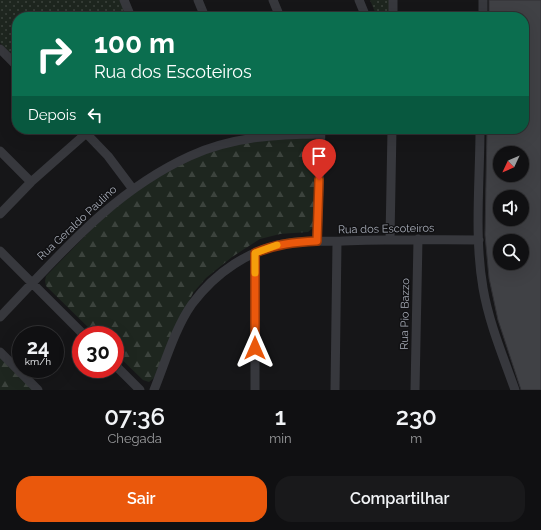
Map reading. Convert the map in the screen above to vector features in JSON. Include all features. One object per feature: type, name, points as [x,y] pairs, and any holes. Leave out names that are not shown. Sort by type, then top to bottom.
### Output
[{"type":"street","points":[[124,0],[129,12]]},
{"type":"street","points":[[198,0],[203,12]]},
{"type":"street","points":[[273,0],[278,12]]},
{"type":"street","points":[[359,0],[364,12]]},
{"type":"street","points":[[393,0],[393,12]]},
{"type":"street","points":[[483,0],[483,12]]},
{"type":"street","points":[[0,49],[12,61]]},
{"type":"street","points":[[0,214],[82,134]]},
{"type":"street","points":[[89,134],[132,188]]},
{"type":"street","name":"Rua Geraldo Paulino","points":[[0,317],[73,241],[132,188],[191,155],[224,144],[259,137],[290,134]]},
{"type":"street","points":[[317,241],[321,134]]},
{"type":"street","points":[[390,239],[392,134]]},
{"type":"street","points":[[480,134],[479,240],[483,288],[489,316],[515,390]]},
{"type":"street","points":[[0,151],[31,182]]},
{"type":"street","name":"Rua dos Escoteiros","points":[[154,390],[174,339],[191,306],[209,284],[229,266],[255,253],[272,246],[289,242],[336,242],[390,239],[479,240]]},
{"type":"street","name":"Rua Pio Bazzo","points":[[415,390],[418,239]]},
{"type":"street","points":[[335,390],[336,242]]},
{"type":"street","points":[[0,251],[75,326]]},
{"type":"street","points":[[255,253],[255,390]]},
{"type":"street","points":[[0,352],[38,390]]},
{"type":"street","points":[[124,374],[140,390]]},
{"type":"green space","points":[[0,0],[123,0],[128,12],[12,12],[12,55],[0,43]]},
{"type":"green space","points":[[370,0],[390,0],[390,12],[375,12]]},
{"type":"green space","points":[[259,137],[313,137],[315,140],[315,226],[308,232],[280,234],[260,239],[232,257],[206,278],[193,293],[154,378],[149,382],[143,380],[124,362],[124,326],[87,326],[46,286],[45,281],[46,276],[92,229],[134,190],[192,156]]},
{"type":"green space","points":[[0,351],[12,363],[12,378],[27,378],[39,390],[0,390]]},
{"type":"building","points":[[489,0],[541,0],[541,390],[521,390],[498,320],[489,278],[485,235],[487,134],[529,134],[529,12],[489,12]]},
{"type":"slow traffic","points":[[255,273],[255,253],[277,245]]},
{"type":"route","points":[[255,348],[255,253],[272,246],[289,242],[317,241],[319,180]]}]
